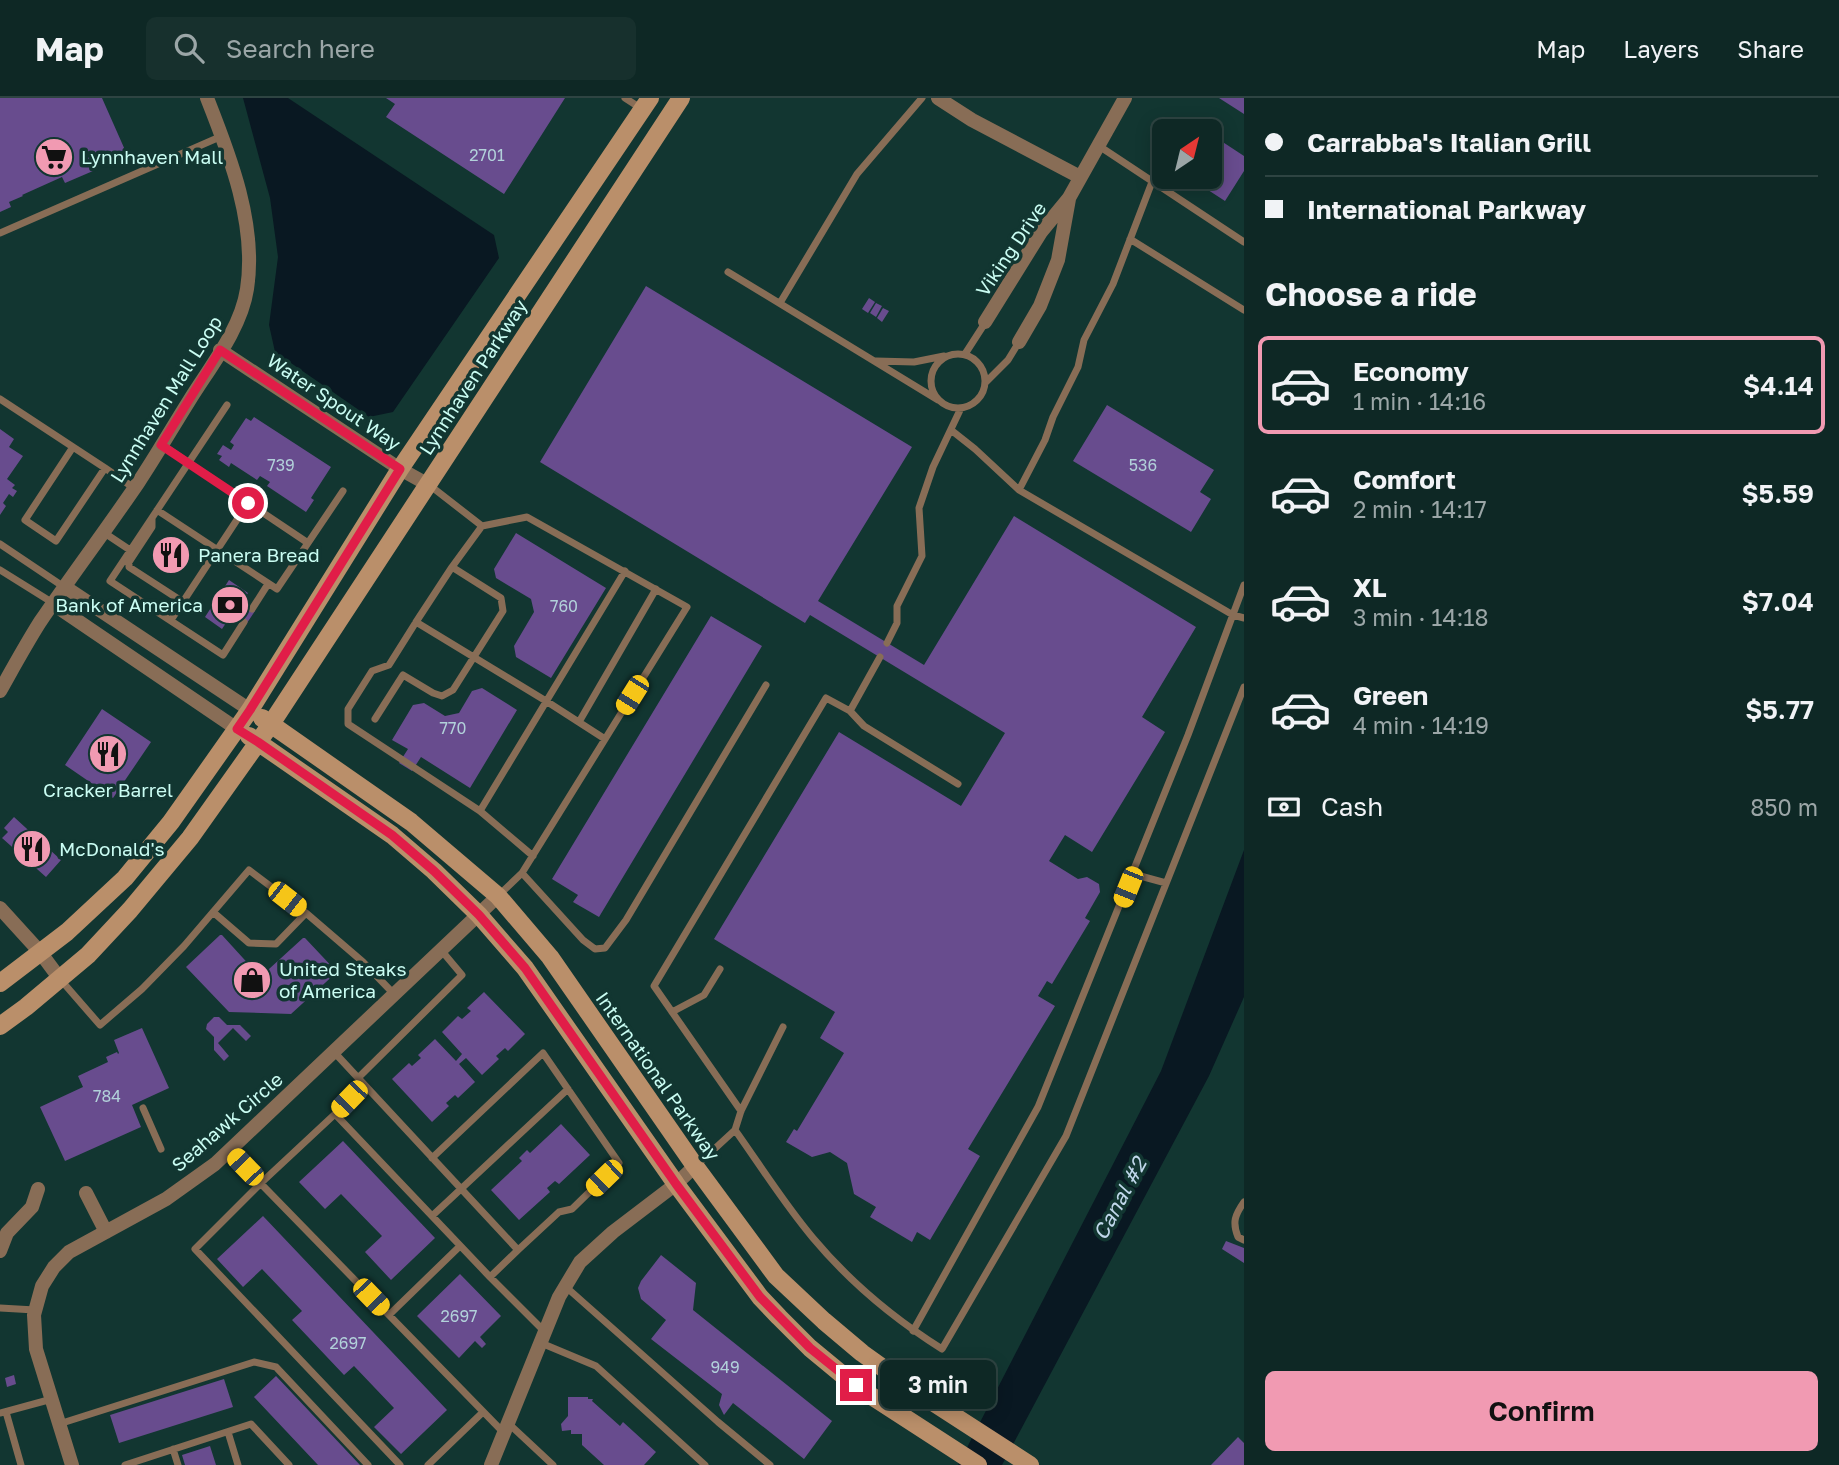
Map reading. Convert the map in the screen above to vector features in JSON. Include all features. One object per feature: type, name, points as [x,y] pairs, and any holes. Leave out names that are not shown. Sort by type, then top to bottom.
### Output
[{"type":"main road","name":"Lynnhaven Parkway","points":[[0,1026],[88,955],[190,838],[271,724],[681,98]]},
{"type":"main road","name":"Lynnhaven Parkway","points":[[0,983],[67,932],[125,878],[171,822],[250,710],[400,469],[646,104]]},
{"type":"main road","name":"International Parkway","points":[[250,710],[411,822],[498,896],[550,957],[695,1166],[776,1276],[862,1353],[951,1415],[1030,1465]]},
{"type":"main road","points":[[237,729],[392,835],[479,915],[525,968],[676,1184],[760,1297],[810,1348],[856,1385],[978,1465]]},
{"type":"street","name":"Lynnhaven Mall Loop","points":[[0,691],[53,604],[134,488],[220,350],[242,309],[249,274],[248,239],[238,184],[208,98]]},
{"type":"street","points":[[938,98],[972,120],[1080,177]]},
{"type":"street","name":"Viking Drive","points":[[985,322],[1041,232],[1069,198],[1125,98]]},
{"type":"street","name":"Viking Drive","points":[[1018,342],[1040,306],[1058,260],[1069,198]]},
{"type":"street","name":"Water Spout Way","points":[[220,350],[427,484]]},
{"type":"street","points":[[65,587],[250,710]]},
{"type":"street","points":[[53,604],[237,729]]},
{"type":"street","name":"Seahawk Circle","points":[[72,1465],[36,1349],[34,1315],[42,1286],[54,1268],[69,1252],[166,1199],[215,1164],[498,896]]},
{"type":"street","points":[[0,908],[40,952],[60,979]]},
{"type":"street","points":[[491,1465],[559,1297],[580,1262],[695,1166]]},
{"type":"street","points":[[0,1251],[7,1233],[32,1207],[38,1189]]},
{"type":"street","points":[[86,1193],[106,1232]]},
{"type":"lane","points":[[625,98],[646,104]]},
{"type":"lane","points":[[780,303],[857,174],[922,98]]},
{"type":"lane","points":[[0,233],[222,136]]},
{"type":"lane","points":[[1019,490],[1078,367],[1084,340],[1114,284],[1152,181],[1098,146]]},
{"type":"lane","points":[[1164,189],[1244,242]]},
{"type":"lane","points":[[1130,239],[1244,310]]},
{"type":"lane","points":[[728,272],[944,405],[961,408],[970,406],[983,392],[985,383],[981,365],[965,354],[956,353],[914,362],[876,361]]},
{"type":"lane","points":[[965,354],[985,322]]},
{"type":"lane","points":[[985,383],[1008,360],[1018,342]]},
{"type":"lane","points":[[938,400],[930,384],[931,375],[939,360],[947,355]]},
{"type":"lane","points":[[0,399],[134,488]]},
{"type":"lane","points":[[227,405],[110,581],[223,655],[244,622]]},
{"type":"lane","points":[[887,643],[897,623],[897,607],[922,556],[919,508],[933,467],[961,408]]},
{"type":"lane","points":[[951,430],[1019,490],[1233,615],[1244,618]]},
{"type":"lane","points":[[161,445],[308,543]]},
{"type":"lane","points":[[73,447],[25,520],[56,541],[105,468]]},
{"type":"lane","points":[[427,484],[482,526]]},
{"type":"lane","points":[[157,510],[276,589],[343,491]]},
{"type":"lane","points":[[171,620],[248,503]]},
{"type":"lane","points":[[498,896],[522,873],[533,856],[687,607],[527,517],[482,526],[452,567],[389,665],[372,671],[348,709],[348,724],[480,811],[533,856]]},
{"type":"lane","points":[[152,518],[152,527],[129,562],[129,567],[183,602]]},
{"type":"lane","points":[[103,532],[130,550]]},
{"type":"lane","points":[[0,544],[65,587]]},
{"type":"lane","points":[[389,665],[433,693],[442,696],[453,690],[503,611],[501,598],[452,567]]},
{"type":"lane","points":[[0,570],[53,604]]},
{"type":"lane","points":[[480,811],[625,571]]},
{"type":"lane","points":[[252,609],[268,584]]},
{"type":"lane","points":[[913,1331],[1038,1107],[1133,874],[1244,585]]},
{"type":"lane","points":[[579,722],[656,589]]},
{"type":"lane","points":[[416,622],[605,739]]},
{"type":"lane","points":[[850,711],[880,657]]},
{"type":"lane","points":[[375,719],[402,675]]},
{"type":"lane","points":[[522,873],[583,940],[595,949],[605,948],[626,920],[766,685]]},
{"type":"lane","points":[[735,1130],[812,1237],[844,1272],[913,1331],[943,1349],[1066,1136],[1244,687]]},
{"type":"lane","points":[[741,1111],[654,986],[826,698],[850,711],[864,726],[958,784]]},
{"type":"lane","points":[[60,979],[100,1025],[142,989],[184,946],[249,870],[363,961],[394,995]]},
{"type":"lane","points":[[1133,874],[1166,883]]},
{"type":"lane","points":[[213,912],[249,943],[276,944],[306,913]]},
{"type":"lane","points":[[400,1465],[195,1249],[335,1114],[361,1081],[462,975],[441,950]]},
{"type":"lane","points":[[671,1012],[704,995],[720,969]]},
{"type":"lane","points":[[695,1166],[735,1130],[741,1111],[783,1027]]},
{"type":"lane","points":[[334,1052],[518,1250]]},
{"type":"lane","points":[[432,1158],[543,1053],[620,1163],[572,1209],[559,1212],[490,1277]]},
{"type":"lane","points":[[432,1216],[568,1089]]},
{"type":"lane","points":[[143,1108],[161,1149]]},
{"type":"lane","points":[[335,1114],[490,1277],[542,1337],[596,1366],[705,1465]]},
{"type":"lane","points":[[229,1151],[483,1412],[553,1465]]},
{"type":"lane","points":[[1244,1202],[1234,1227],[1238,1237],[1244,1240]]},
{"type":"lane","points":[[389,1315],[460,1246]]},
{"type":"lane","points":[[565,1286],[770,1465]]},
{"type":"lane","points":[[0,1308],[36,1310]]},
{"type":"lane","points":[[59,1424],[254,1362],[276,1367],[368,1465]]},
{"type":"lane","points":[[21,1465],[3,1413],[51,1399]]},
{"type":"lane","points":[[428,1465],[483,1412]]},
{"type":"lane","points":[[124,1465],[251,1424],[289,1465]]},
{"type":"lane","points":[[228,1432],[238,1465]]},
{"type":"lane","points":[[173,1449],[178,1465]]},
{"type":"water","points":[[243,98],[288,98],[494,235],[499,258],[393,412],[369,417],[275,352],[269,325],[278,257],[270,198]]},
{"type":"water","name":"Canal #2","points":[[1244,850],[1244,997],[1209,1076],[1002,1465],[958,1465],[1161,1071]]},
{"type":"building","name":"Lynnhaven Mall","points":[[0,98],[102,98],[125,150],[90,165],[93,171],[65,183],[62,177],[22,195],[9,202],[11,207],[0,212]]},
{"type":"building","points":[[386,98],[565,98],[504,194],[386,117],[395,104]]},
{"type":"building","points":[[1219,98],[1244,98],[1244,114]]},
{"type":"building","points":[[1222,142],[1244,156],[1244,171],[1225,201],[1206,189],[1222,189]]},
{"type":"building","points":[[646,286],[912,447],[818,601],[924,665],[1014,516],[1196,627],[1142,717],[1165,732],[1092,852],[1065,835],[1049,861],[1078,879],[1087,877],[1099,884],[1100,892],[1085,918],[1090,921],[1052,984],[1047,981],[1038,996],[1055,1006],[968,1149],[980,1156],[930,1240],[917,1232],[912,1242],[870,1217],[876,1207],[854,1194],[847,1163],[830,1152],[812,1157],[786,1142],[794,1129],[797,1131],[844,1053],[820,1038],[835,1012],[714,939],[839,732],[961,806],[1005,733],[810,615],[805,623],[540,462]]},
{"type":"building","points":[[869,298],[875,302],[868,313],[862,309]]},
{"type":"building","points":[[876,303],[882,306],[876,317],[870,313]]},
{"type":"building","points":[[883,308],[889,311],[882,322],[877,318]]},
{"type":"building","points":[[1107,405],[1214,470],[1200,492],[1211,499],[1191,532],[1073,461]]},
{"type":"building","points":[[254,417],[331,467],[311,498],[314,500],[306,512],[267,486],[270,482],[260,476],[257,480],[231,463],[229,467],[219,460],[222,456],[217,454],[223,445],[231,450],[234,445],[230,442],[246,418],[251,421]]},
{"type":"building","points":[[0,429],[14,439],[9,447],[23,456],[7,479],[15,485],[12,488],[17,491],[13,497],[9,494],[0,515]]},
{"type":"building","points":[[516,533],[606,588],[551,678],[516,657],[514,646],[534,612],[531,599],[496,578],[494,569]]},
{"type":"building","name":"Bank of America","points":[[229,580],[248,593],[242,602],[255,611],[247,623],[232,614],[222,629],[205,617]]},
{"type":"building","points":[[711,616],[762,646],[599,917],[573,902],[578,895],[552,879]]},
{"type":"building","points":[[482,688],[517,710],[470,788],[421,757],[412,771],[399,763],[408,749],[392,740],[413,705],[424,703],[445,716],[459,713],[472,691]]},
{"type":"building","name":"Cracker Barrel","points":[[102,709],[151,742],[113,798],[65,765]]},
{"type":"building","name":"McDonald's","points":[[14,817],[61,860],[46,877],[2,838],[8,832],[4,828]]},
{"type":"building","points":[[220,935],[253,969],[269,969],[305,938],[337,972],[291,1014],[229,1012],[186,967]]},
{"type":"building","points":[[484,992],[525,1034],[508,1051],[505,1048],[496,1056],[499,1059],[482,1075],[466,1058],[459,1064],[475,1082],[458,1098],[455,1095],[446,1103],[449,1106],[432,1122],[392,1079],[409,1063],[412,1066],[421,1058],[418,1055],[435,1039],[456,1061],[462,1054],[442,1032],[458,1016],[462,1019],[471,1011],[467,1008]]},
{"type":"building","points":[[214,1017],[219,1017],[227,1025],[240,1025],[251,1036],[246,1041],[233,1028],[218,1043],[229,1056],[224,1061],[214,1050],[214,1037],[206,1029]]},
{"type":"building","points":[[142,1028],[169,1088],[132,1105],[141,1127],[65,1161],[40,1107],[83,1087],[78,1076],[108,1062],[106,1057],[119,1053],[114,1040]]},
{"type":"building","points":[[561,1124],[590,1155],[559,1184],[555,1181],[547,1188],[550,1192],[519,1220],[491,1190],[522,1161],[519,1158],[527,1150],[530,1153]]},
{"type":"building","points":[[343,1141],[435,1238],[391,1280],[365,1252],[382,1236],[341,1194],[325,1209],[299,1182]]},
{"type":"building","points":[[263,1216],[447,1410],[401,1454],[374,1427],[394,1408],[354,1366],[344,1375],[292,1320],[302,1311],[262,1269],[243,1287],[217,1259]]},
{"type":"building","points":[[1226,1241],[1244,1248],[1244,1263],[1222,1249]]},
{"type":"building","points":[[661,1255],[696,1283],[693,1310],[832,1421],[804,1459],[733,1403],[724,1415],[719,1405],[722,1394],[651,1339],[666,1320],[641,1299],[638,1288]]},
{"type":"building","points":[[460,1274],[501,1316],[480,1337],[486,1344],[482,1348],[475,1341],[459,1358],[417,1316]]},
{"type":"building","points":[[14,1375],[16,1384],[7,1387],[5,1378]]},
{"type":"building","points":[[276,1376],[360,1465],[318,1465],[254,1397]]},
{"type":"building","points":[[224,1379],[233,1407],[119,1443],[110,1415]]},
{"type":"building","points":[[568,1397],[593,1399],[592,1401],[620,1426],[623,1422],[656,1452],[644,1465],[604,1465],[582,1445],[582,1434],[571,1434],[571,1430],[562,1431],[561,1424],[568,1416]]},
{"type":"building","points":[[1238,1437],[1244,1443],[1244,1465],[1211,1465]]},
{"type":"building","points":[[210,1446],[216,1465],[185,1465],[182,1455]]},
{"type":"place","name":"Lynnhaven Mall","points":[[54,157]]},
{"type":"place","name":"Panera Bread","points":[[171,555]]},
{"type":"place","name":"Bank of America","points":[[230,605]]},
{"type":"place","name":"Cracker Barrel","points":[[108,754]]},
{"type":"place","name":"McDonald's","points":[[32,849]]},
{"type":"place","name":"United Steaks of America","points":[[252,980]]},
{"type":"route","points":[[248,503],[161,445],[220,350],[400,469],[237,729],[392,835],[479,915],[525,968],[676,1184],[760,1297],[810,1348],[856,1385]]}]
